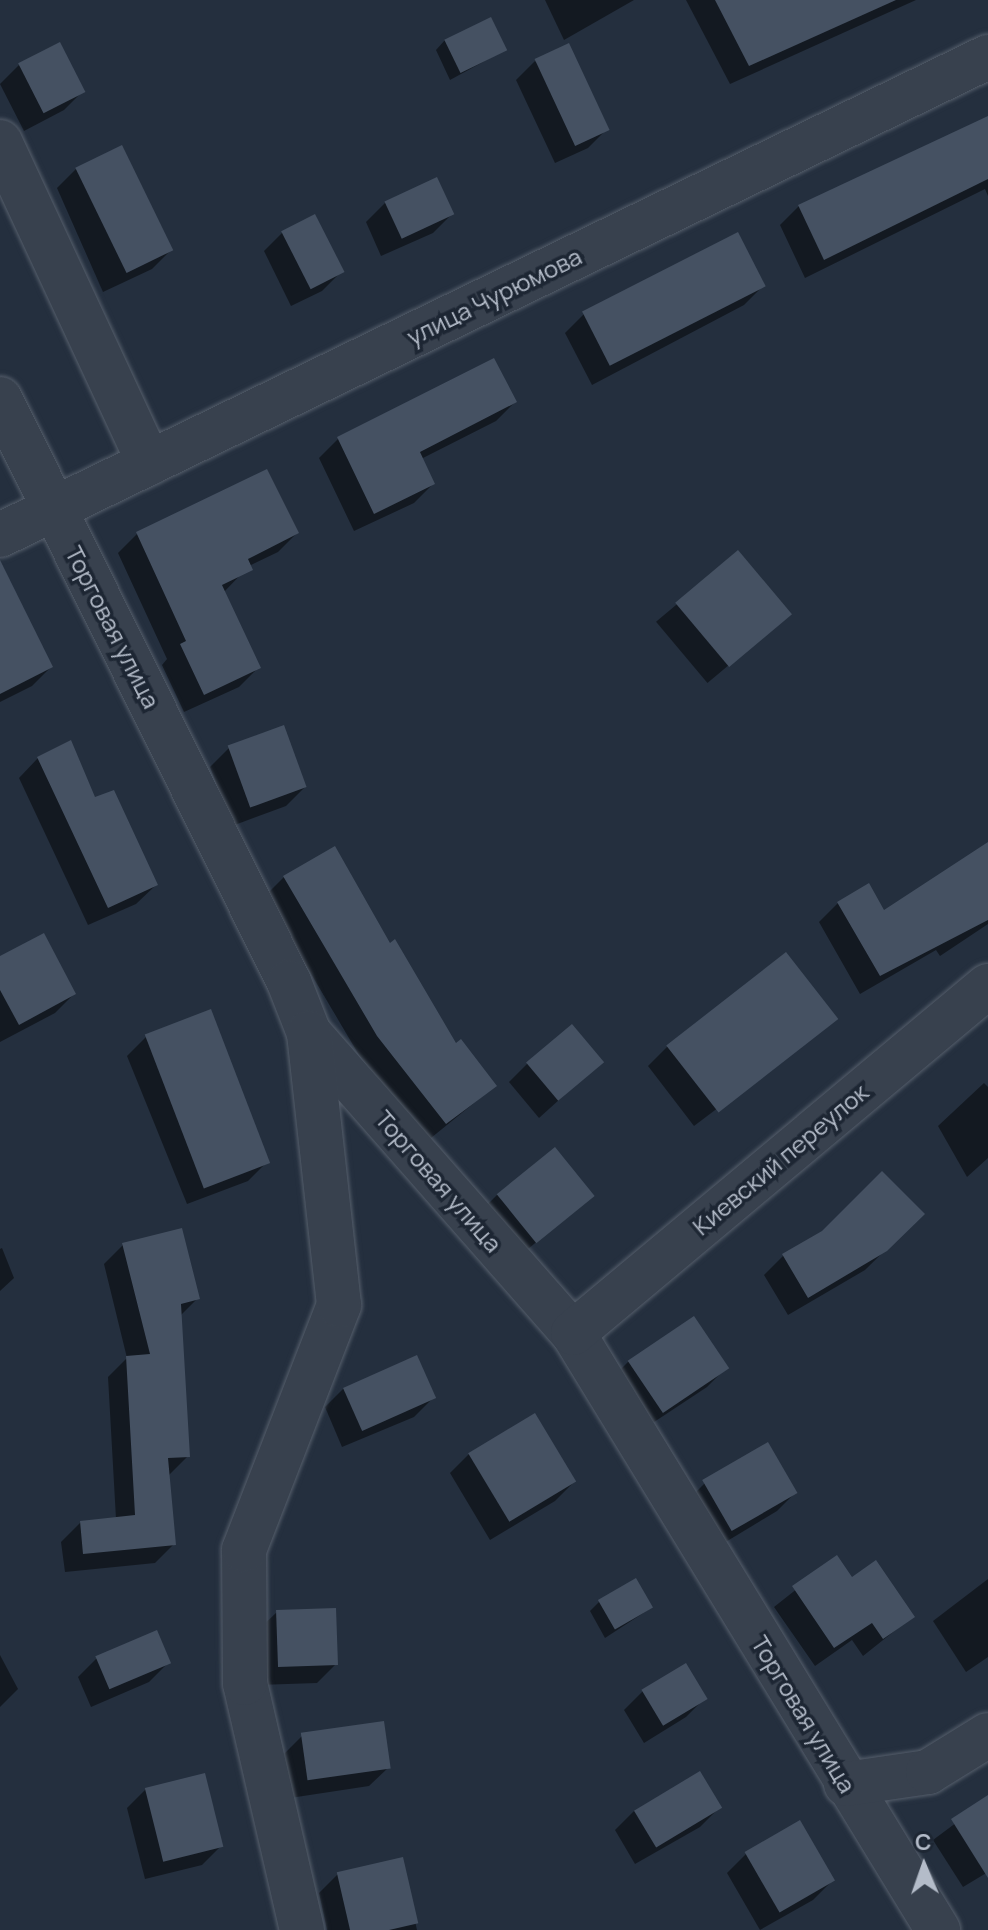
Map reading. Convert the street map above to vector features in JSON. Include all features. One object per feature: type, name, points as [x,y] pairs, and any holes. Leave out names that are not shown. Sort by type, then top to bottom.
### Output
[{"type":"street","name":"улица Чурюмова","points":[[0,535],[988,57]]},
{"type":"street","points":[[0,142],[149,463]]},
{"type":"street","name":"Торговая улица","points":[[0,399],[51,509],[98,593],[289,982],[309,1033],[573,1333],[938,1930]]},
{"type":"street","name":"Киевский переулок","points":[[573,1333],[988,986]]},
{"type":"street","points":[[302,1930],[245,1683],[244,1550],[339,1305],[309,1033]]},
{"type":"street","points":[[846,1784],[928,1772],[988,1735]]},
{"type":"building","points":[[715,0],[896,0],[749,66]]},
{"type":"building","points":[[491,17],[507,50],[460,73],[444,40]]},
{"type":"building","points":[[60,42],[85,92],[44,113],[18,63]]},
{"type":"building","points":[[569,43],[610,130],[575,146],[535,59]]},
{"type":"building","points":[[988,116],[988,179],[824,260],[798,205]]},
{"type":"building","points":[[122,145],[173,250],[127,273],[75,168]]},
{"type":"building","points":[[437,177],[454,214],[402,239],[384,202]]},
{"type":"building","points":[[315,214],[345,272],[311,289],[281,231]]},
{"type":"building","points":[[738,232],[766,286],[610,366],[582,311]]},
{"type":"building","points":[[494,358],[517,402],[420,452],[435,484],[374,514],[337,437]]},
{"type":"building","points":[[267,469],[299,533],[248,559],[253,570],[222,585],[261,668],[204,695],[180,644],[186,641],[136,532]]},
{"type":"building","points":[[738,550],[792,614],[729,667],[675,603]]},
{"type":"building","points":[[0,560],[53,667],[0,694]]},
{"type":"building","points":[[284,725],[307,787],[250,808],[228,746]]},
{"type":"building","points":[[71,740],[95,797],[114,790],[158,885],[108,908],[37,757]]},
{"type":"building","points":[[988,842],[988,920],[880,976],[837,902],[869,883],[884,910]]},
{"type":"building","points":[[335,846],[390,943],[395,939],[456,1043],[461,1039],[497,1086],[446,1124],[377,1036],[283,876]]},
{"type":"building","points":[[44,933],[76,994],[19,1025],[0,990],[0,956]]},
{"type":"building","points":[[786,952],[838,1019],[719,1113],[666,1046]]},
{"type":"building","points":[[211,1009],[270,1163],[204,1188],[145,1034]]},
{"type":"building","points":[[572,1024],[604,1062],[558,1101],[526,1063]]},
{"type":"building","points":[[555,1147],[595,1196],[536,1243],[497,1194]]},
{"type":"building","points":[[882,1171],[925,1214],[887,1251],[808,1298],[782,1254],[822,1231]]},
{"type":"building","points":[[182,1228],[200,1299],[181,1304],[190,1457],[168,1458],[176,1545],[83,1554],[80,1521],[135,1515],[126,1356],[150,1354],[122,1243]]},
{"type":"building","points":[[694,1316],[729,1368],[663,1413],[628,1361]]},
{"type":"building","points":[[417,1355],[436,1398],[362,1431],[343,1388]]},
{"type":"building","points":[[535,1413],[576,1482],[509,1522],[468,1453]]},
{"type":"building","points":[[768,1442],[797,1493],[732,1531],[702,1480]]},
{"type":"building","points":[[837,1555],[852,1577],[876,1560],[915,1617],[883,1639],[872,1623],[834,1648],[792,1586]]},
{"type":"building","points":[[636,1578],[653,1607],[615,1629],[598,1600]]},
{"type":"building","points":[[336,1608],[338,1665],[278,1667],[276,1610]]},
{"type":"building","points":[[157,1630],[171,1663],[109,1689],[95,1656]]},
{"type":"building","points":[[686,1663],[708,1699],[663,1726],[641,1690]]},
{"type":"building","points":[[384,1721],[391,1769],[307,1780],[301,1733]]},
{"type":"building","points":[[700,1771],[722,1808],[656,1848],[634,1811]]},
{"type":"building","points":[[205,1773],[223,1847],[163,1862],[145,1788]]},
{"type":"building","points":[[988,1795],[988,1878],[951,1819]]},
{"type":"building","points":[[800,1820],[835,1881],[780,1913],[745,1852]]},
{"type":"building","points":[[403,1857],[418,1923],[389,1930],[350,1930],[337,1872]]}]
